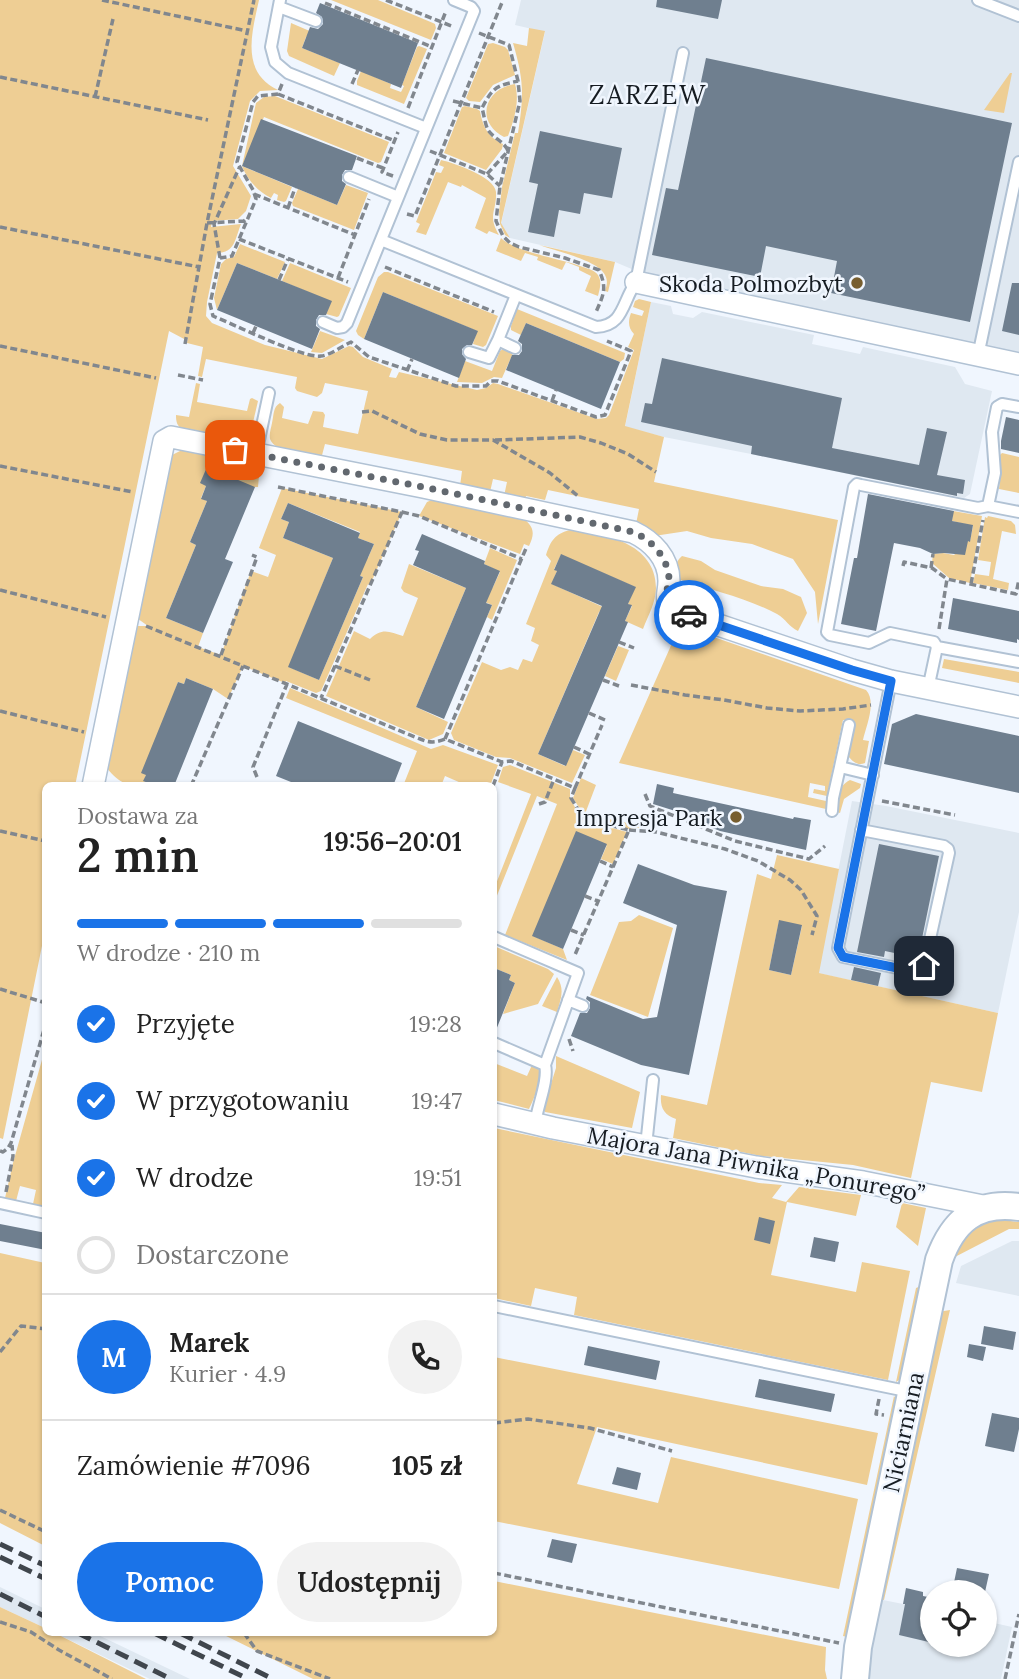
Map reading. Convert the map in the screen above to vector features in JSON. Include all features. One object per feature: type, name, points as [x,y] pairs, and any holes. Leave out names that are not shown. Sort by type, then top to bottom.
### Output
[{"type":"street","points":[[636,282],[1019,364]]},
{"type":"street","points":[[94,782],[103,736],[116,618],[152,496],[164,441],[171,437],[634,532],[647,538],[664,561],[669,581],[667,600],[677,611],[891,681],[1019,707]]},
{"type":"street","name":"Majora Jana Piwnika „Ponurego”","points":[[497,1115],[756,1167],[863,1182],[988,1206],[1019,1207]]},
{"type":"street","name":"Niciarniana","points":[[855,1679],[858,1647],[937,1267],[945,1242],[956,1226],[972,1213],[988,1206]]},
{"type":"lane","points":[[323,322],[337,328],[347,323],[439,98],[474,11],[454,0]]},
{"type":"lane","points":[[978,0],[1019,16]]},
{"type":"lane","points":[[316,21],[280,3],[271,47],[275,62],[288,73],[426,128]]},
{"type":"lane","points":[[381,240],[514,299],[596,327],[608,326],[617,320],[636,282],[683,53]]},
{"type":"lane","points":[[978,356],[1019,162]]},
{"type":"lane","points":[[349,177],[398,197]]},
{"type":"lane","points":[[469,352],[489,358],[514,299]]},
{"type":"lane","points":[[498,340],[515,348]]},
{"type":"lane","points":[[256,454],[269,393]]},
{"type":"lane","points":[[986,509],[995,474],[992,432],[997,407],[1002,404],[1019,407]]},
{"type":"lane","points":[[1019,512],[978,508],[857,484],[854,487],[827,632],[830,635],[869,643],[890,633],[934,642],[937,646],[1019,662]]},
{"type":"lane","points":[[928,689],[937,646]]},
{"type":"lane","points":[[861,830],[948,849],[924,966],[917,972],[843,957],[838,948],[861,830],[873,775],[891,681]]},
{"type":"lane","points":[[832,811],[849,725]]},
{"type":"lane","points":[[840,767],[873,775]]},
{"type":"lane","points":[[497,938],[578,973],[545,1065],[547,1075],[535,1124]]},
{"type":"lane","points":[[568,1000],[583,1006]]},
{"type":"lane","points":[[497,1045],[545,1065]]},
{"type":"lane","points":[[646,1146],[653,1080]]},
{"type":"lane","points":[[1,1204],[42,1212]]},
{"type":"lane","points":[[497,1307],[911,1392]]},
{"type":"path","points":[[102,0],[248,32]]},
{"type":"path","points":[[130,6],[131,0]]},
{"type":"path","points":[[185,344],[207,223],[254,0]]},
{"type":"path","points":[[351,342],[369,357],[456,386],[486,386],[491,381],[498,380],[596,417],[605,415],[631,351],[587,333],[603,294],[605,283],[599,270],[510,243],[503,236],[496,221],[500,186],[520,101],[509,45],[467,28],[442,23],[386,0]]},
{"type":"path","points":[[503,0],[415,216],[407,213],[382,267],[495,312],[500,298],[514,299]]},
{"type":"path","points":[[326,3],[432,47]]},
{"type":"path","points":[[338,278],[370,198],[382,203],[393,176],[382,172],[383,168],[446,11]]},
{"type":"path","points":[[95,97],[113,19]]},
{"type":"path","points":[[351,86],[358,70]]},
{"type":"path","points":[[278,94],[288,73]]},
{"type":"path","points":[[0,78],[208,120]]},
{"type":"path","points":[[508,151],[505,144],[487,129],[482,108],[490,92],[501,85],[518,80]]},
{"type":"path","points":[[220,258],[232,256],[256,199],[237,162],[253,103],[258,96],[278,94],[395,141]]},
{"type":"path","points":[[439,98],[482,108]]},
{"type":"path","points":[[419,147],[487,174],[500,186]]},
{"type":"path","points":[[487,174],[508,151]]},
{"type":"path","points":[[356,158],[383,168]]},
{"type":"path","points":[[239,167],[214,224],[220,258],[210,304],[213,316],[293,350],[317,356],[326,355],[351,342]]},
{"type":"path","points":[[288,208],[295,188]]},
{"type":"path","points":[[254,194],[355,234]]},
{"type":"path","points":[[207,223],[247,218]]},
{"type":"path","points":[[0,227],[199,267]]},
{"type":"path","points":[[239,239],[361,288]]},
{"type":"path","points":[[279,280],[288,259]]},
{"type":"path","points":[[603,294],[613,297]]},
{"type":"path","points":[[253,333],[256,326]]},
{"type":"path","points":[[351,342],[353,331]]},
{"type":"path","points":[[0,346],[156,378]]},
{"type":"path","points":[[407,370],[412,359]]},
{"type":"path","points":[[178,375],[203,380]]},
{"type":"path","points":[[552,401],[556,390]]},
{"type":"path","points":[[362,412],[372,411],[420,434],[447,440],[580,437],[628,454],[656,472]]},
{"type":"path","points":[[493,440],[550,473],[578,496]]},
{"type":"path","points":[[0,466],[152,496]]},
{"type":"path","points":[[278,487],[419,516],[522,559]]},
{"type":"path","points":[[971,584],[986,509]]},
{"type":"path","points":[[321,698],[402,512]]},
{"type":"path","points":[[445,739],[527,546]]},
{"type":"path","points":[[931,568],[933,554]]},
{"type":"path","points":[[221,656],[257,556],[252,555]]},
{"type":"path","points":[[903,566],[904,562],[931,568],[947,579],[1016,594],[1019,579]]},
{"type":"path","points":[[921,639],[923,634],[937,637],[947,579]]},
{"type":"path","points":[[0,590],[116,618],[221,656],[428,742],[435,743],[445,739],[502,762],[511,761],[575,788]]},
{"type":"path","points":[[620,642],[635,648]]},
{"type":"path","points":[[193,782],[243,666]]},
{"type":"path","points":[[335,666],[370,680]]},
{"type":"path","points":[[603,680],[619,685]]},
{"type":"path","points":[[257,778],[253,768],[287,684]]},
{"type":"path","points":[[631,685],[800,711],[867,707],[872,705],[873,698]]},
{"type":"path","points":[[0,711],[103,736]]},
{"type":"path","points":[[589,713],[605,720]]},
{"type":"path","points":[[602,725],[571,798],[584,819],[629,830],[656,832],[725,849],[758,861],[790,880],[801,890],[817,916],[812,935]]},
{"type":"path","points":[[574,747],[589,754]]},
{"type":"path","points":[[494,782],[502,762]]},
{"type":"path","points":[[539,804],[545,802],[554,779]]},
{"type":"path","points":[[645,794],[650,806],[735,841],[809,859],[825,846]]},
{"type":"path","points":[[887,802],[956,815]]},
{"type":"path","points":[[565,968],[574,957],[629,830]]},
{"type":"path","points":[[0,831],[42,840]]},
{"type":"path","points":[[600,861],[613,867]]},
{"type":"path","points":[[586,895],[598,901]]},
{"type":"path","points":[[571,930],[583,935]]},
{"type":"path","points":[[0,989],[42,1002]]},
{"type":"path","points":[[0,1151],[3,1152],[11,1143],[42,1037]]},
{"type":"path","points":[[568,1038],[573,1051]]},
{"type":"path","points":[[1,1204],[13,1156],[11,1143]]},
{"type":"path","points":[[0,1352],[21,1326],[42,1329]]},
{"type":"path","points":[[881,1415],[876,1414],[882,1386]]},
{"type":"path","points":[[497,1423],[528,1419],[578,1427],[672,1451]]},
{"type":"path","points":[[0,1510],[42,1530]]},
{"type":"path","points":[[497,1574],[858,1647]]},
{"type":"path","points":[[1006,1679],[1019,1614]]},
{"type":"path","points":[[0,1622],[31,1632],[112,1679]]},
{"type":"path","points":[[246,1636],[257,1651],[330,1679]]},
{"type":"shaded area","points":[[0,0],[259,0],[252,38],[253,62],[266,82],[278,90],[260,91],[250,101],[233,166],[251,196],[246,211],[238,219],[212,221],[211,227],[241,224],[231,248],[217,253],[206,316],[212,323],[265,345],[322,359],[349,346],[363,357],[392,369],[389,377],[396,378],[399,372],[477,390],[493,383],[498,384],[597,419],[609,415],[634,350],[628,347],[634,334],[630,327],[630,316],[631,313],[642,316],[644,311],[633,307],[635,301],[639,299],[651,302],[625,426],[664,437],[654,482],[838,520],[818,624],[815,592],[793,559],[752,544],[711,538],[687,531],[654,536],[636,524],[639,509],[548,490],[545,500],[526,496],[525,500],[504,496],[507,482],[493,479],[490,492],[460,486],[462,471],[325,444],[321,459],[278,448],[270,437],[274,411],[280,403],[284,407],[282,418],[308,424],[313,411],[323,412],[323,427],[358,434],[368,391],[325,383],[322,393],[317,397],[297,391],[297,377],[206,359],[202,377],[198,376],[203,347],[187,343],[188,337],[186,340],[169,331],[76,782],[42,782],[42,946],[3,1139],[0,1138]]},
{"type":"shaded area","points":[[331,0],[378,0],[433,23],[436,28],[431,40]]},
{"type":"shaded area","points":[[521,0],[1019,0],[1019,352],[653,278],[615,262],[510,238],[501,224],[545,32],[515,25]]},
{"type":"shaded area","points":[[291,23],[312,32],[306,37],[302,48],[340,63],[334,76],[289,56],[287,51]]},
{"type":"shaded area","points":[[529,28],[545,31],[501,223],[510,238],[505,235],[500,224],[499,212],[502,187],[515,133],[518,133],[521,108],[521,78],[513,43],[527,46]]},
{"type":"shaded area","points":[[493,43],[508,50],[515,75],[493,85],[480,102],[469,101],[466,98],[488,44]]},
{"type":"shaded area","points":[[419,46],[427,49],[404,104],[357,85],[361,71],[391,84],[390,88],[401,92]]},
{"type":"shaded area","points":[[1010,73],[1004,113],[984,110]]},
{"type":"shaded area","points":[[515,84],[516,110],[508,136],[504,137],[489,123],[487,107],[496,92]]},
{"type":"shaded area","points":[[275,96],[389,142],[381,162],[378,163],[264,117],[242,166],[256,103],[264,97]]},
{"type":"shaded area","points":[[462,107],[480,111],[487,131],[503,144],[486,170],[444,153]]},
{"type":"shaded area","points":[[441,160],[482,176],[494,186],[496,198],[493,218],[499,235],[489,231],[487,234],[475,228],[486,198],[462,185],[461,187],[448,182],[426,235],[416,232],[420,224],[416,222],[436,172],[441,173],[444,167],[439,165]]},
{"type":"shaded area","points":[[242,166],[292,187],[286,201],[277,200],[278,195],[274,193],[271,198],[262,192],[250,181]]},
{"type":"shaded area","points":[[346,185],[368,193],[354,230],[293,206],[298,189],[337,205]]},
{"type":"shaded area","points":[[501,238],[517,248],[574,264],[593,271],[600,280],[598,296],[585,291],[591,276],[579,270],[579,267],[566,262],[562,270],[525,253],[521,261],[496,251]]},
{"type":"shaded area","points":[[240,244],[285,262],[277,279],[237,263],[217,310],[214,298],[221,264],[234,257]]},
{"type":"shaded area","points":[[539,245],[615,262],[608,292],[605,291],[605,275],[594,265]]},
{"type":"shaded area","points":[[290,263],[351,288],[339,316],[326,314],[331,302],[282,281]]},
{"type":"shaded area","points":[[384,272],[498,316],[486,345],[483,347],[473,344],[477,331],[383,292],[364,339],[358,335],[356,331],[378,277]]},
{"type":"shaded area","points":[[651,302],[671,306],[673,314],[693,318],[702,312],[814,335],[812,344],[860,354],[863,347],[955,367],[965,384],[992,391],[970,494],[964,498],[625,427]]},
{"type":"shaded area","points":[[517,309],[625,353],[624,359],[620,362],[526,323],[521,335],[511,330]]},
{"type":"shaded area","points":[[320,331],[345,340],[322,353],[311,352]]},
{"type":"shaded area","points":[[503,349],[514,351],[502,378],[494,377],[482,383],[457,382],[465,361],[492,371]]},
{"type":"shaded area","points":[[196,383],[200,384],[197,402],[247,411],[250,399],[258,401],[248,436],[238,442],[179,427],[176,415],[189,417]]},
{"type":"shaded area","points":[[184,449],[260,464],[258,487],[206,486],[201,498],[207,501],[190,542],[196,545],[166,618],[203,633],[198,647],[221,655],[251,571],[268,577],[276,555],[259,548],[282,488],[402,512],[321,691],[316,693],[243,666],[228,699],[213,689],[186,678],[184,684],[178,682],[144,781],[146,782],[123,782],[107,768],[135,626],[148,626],[134,616],[166,463],[172,455]],"holes":[[[288,503],[360,532],[358,538],[374,544],[368,558],[362,556],[355,574],[363,577],[319,680],[289,667],[333,558],[283,538],[289,522],[281,519]]]},
{"type":"shaded area","points":[[1002,453],[1019,457],[1019,493],[999,489],[1001,470],[998,457]]},
{"type":"shaded area","points":[[434,499],[521,517],[532,529],[529,546],[524,544],[520,554],[419,516],[427,502]]},
{"type":"shaded area","points":[[953,511],[982,516],[970,583],[949,578],[932,563],[933,554],[954,555],[970,541],[973,526],[952,521]]},
{"type":"shaded area","points":[[985,517],[1011,521],[1015,525],[1016,534],[1002,531],[993,579],[1009,583],[1008,590],[973,583],[975,574],[989,576],[991,562],[978,560]]},
{"type":"shaded area","points":[[570,530],[612,538],[638,551],[654,573],[656,588],[643,629],[625,621],[632,606],[628,604],[635,587],[561,555],[554,569],[557,571],[552,584],[605,608],[599,612],[538,754],[565,766],[573,750],[585,755],[572,783],[510,758],[496,757],[454,740],[451,733],[482,662],[501,670],[510,667],[518,670],[523,659],[532,662],[539,645],[531,641],[535,628],[526,624],[551,561],[546,555],[550,545],[554,538]]},
{"type":"shaded area","points":[[490,548],[517,560],[492,620],[487,617],[492,605],[480,600],[493,587],[500,572],[484,564]]},
{"type":"shaded area","points":[[682,556],[761,586],[783,589],[801,597],[807,613],[798,631],[765,608],[678,579],[676,569]]},
{"type":"shaded area","points":[[409,564],[466,588],[416,707],[448,722],[443,734],[429,740],[326,696],[354,631],[370,639],[382,632],[403,636],[418,598],[401,588]]},
{"type":"shaded area","points":[[682,626],[866,690],[871,707],[863,740],[869,741],[865,763],[856,763],[848,756],[854,722],[843,720],[827,796],[813,793],[814,789],[825,791],[825,786],[810,783],[808,797],[826,801],[826,809],[619,763],[673,641],[666,638],[673,629]]},
{"type":"shaded area","points":[[618,646],[629,650],[616,681],[605,676]]},
{"type":"shaded area","points":[[944,659],[1019,672],[1019,683],[942,668]]},
{"type":"shaded area","points":[[290,688],[431,749],[443,745],[498,765],[492,782],[459,782],[445,776],[443,782],[405,782],[417,751],[286,698]]},
{"type":"shaded area","points":[[510,765],[570,789],[570,799],[583,820],[627,832],[613,864],[601,859],[607,845],[533,936],[563,949],[567,960],[505,935],[557,804],[537,796],[497,896],[497,881],[531,794],[498,782],[503,767]]},
{"type":"shaded area","points":[[581,778],[596,785],[585,814],[646,827],[629,829],[585,817],[573,798]]},
{"type":"shaded area","points":[[850,780],[861,784],[860,788],[844,799],[840,813],[837,812],[840,790]]},
{"type":"shaded area","points":[[852,801],[1019,833],[1019,912],[998,1013],[818,973]]},
{"type":"shaded area","points":[[777,855],[839,869],[819,973],[998,1013],[982,1092],[931,1082],[911,1178],[853,1165],[761,1156],[673,1138],[676,1119],[664,1110],[661,1095],[707,1105],[757,874],[771,879]],"holes":[[[779,921],[802,926],[791,975],[769,970]]]},
{"type":"shaded area","points":[[639,915],[673,928],[648,1017],[590,995],[619,922],[631,921]]},
{"type":"shaded area","points":[[497,947],[554,974],[538,1004],[503,1014],[515,983],[509,980],[511,975],[497,969]]},
{"type":"shaded area","points":[[557,977],[562,990],[557,1012],[542,1006]]},
{"type":"shaded area","points":[[556,1056],[640,1092],[632,1128],[545,1112],[544,1106],[556,1068]]},
{"type":"shaded area","points":[[42,1060],[42,1206],[33,1204],[36,1190],[20,1186],[16,1201],[5,1198]]},
{"type":"shaded area","points":[[497,1064],[527,1076],[532,1065],[539,1070],[538,1086],[529,1109],[497,1101]]},
{"type":"shaded area","points":[[497,1129],[759,1183],[782,1185],[772,1198],[786,1202],[799,1187],[861,1195],[856,1216],[787,1202],[771,1275],[856,1292],[862,1262],[910,1271],[888,1380],[574,1315],[577,1297],[535,1288],[531,1306],[497,1299]]},
{"type":"shaded area","points":[[902,1203],[926,1208],[918,1246],[896,1227]]},
{"type":"shaded area","points":[[995,1219],[1019,1222],[1019,1229],[1009,1229],[951,1259],[961,1239],[980,1223]]},
{"type":"shaded area","points":[[1012,1241],[1019,1241],[1019,1296],[956,1283],[961,1266]]},
{"type":"shaded area","points":[[0,1253],[42,1262],[42,1544],[0,1523]]},
{"type":"shaded area","points":[[921,1286],[904,1377],[896,1382],[916,1288]]},
{"type":"shaded area","points":[[950,1310],[884,1600],[878,1599],[938,1312]]},
{"type":"shaded area","points":[[497,1358],[878,1433],[867,1485],[597,1427],[577,1484],[658,1503],[671,1457],[858,1499],[839,1589],[497,1522]]},
{"type":"shaded area","points":[[894,1396],[898,1402],[847,1637],[843,1636]]},
{"type":"shaded area","points":[[497,1582],[826,1647],[827,1679],[313,1679],[226,1636],[497,1636]]},
{"type":"shaded area","points":[[0,1587],[42,1608],[42,1627],[0,1607]]},
{"type":"shaded area","points":[[878,1599],[920,1607],[920,1657],[997,1657],[997,1624],[1012,1627],[1001,1679],[865,1679]]},
{"type":"shaded area","points":[[0,1607],[42,1627],[42,1636],[61,1636],[146,1679],[0,1679]]},
{"type":"shaded area","points":[[61,1636],[100,1636],[190,1679],[150,1679]]},
{"type":"building","points":[[657,0],[722,0],[718,19],[656,7]]},
{"type":"building","points":[[320,3],[418,43],[401,88],[302,48],[310,27],[318,29],[323,24],[322,17],[316,13]]},
{"type":"building","points":[[706,58],[1012,123],[970,322],[831,293],[837,261],[766,246],[760,277],[652,255],[666,188],[678,190]]},
{"type":"building","points":[[261,119],[357,156],[352,170],[345,170],[342,175],[342,181],[346,184],[337,205],[242,166]]},
{"type":"building","points":[[540,131],[622,148],[612,198],[584,193],[580,214],[559,210],[554,237],[528,232],[538,184],[529,182]]},
{"type":"building","points":[[237,263],[332,301],[326,315],[319,315],[316,320],[316,326],[320,329],[312,349],[217,310]]},
{"type":"building","points":[[1012,283],[1019,283],[1019,335],[1002,331]]},
{"type":"building","points":[[383,292],[478,331],[472,345],[462,349],[466,359],[459,378],[364,339]]},
{"type":"building","points":[[526,323],[620,362],[601,409],[506,370],[512,355],[519,355],[522,351],[522,344],[518,341]]},
{"type":"building","points":[[662,358],[842,398],[832,448],[919,465],[927,428],[947,432],[937,475],[965,480],[963,494],[957,493],[957,496],[751,454],[752,446],[641,422],[645,403],[652,404]]},
{"type":"building","points":[[1006,417],[1019,420],[1019,453],[1001,449]]},
{"type":"building","points":[[207,467],[255,487],[225,559],[233,562],[203,633],[166,618],[196,545],[190,542],[207,501],[201,499],[206,486],[200,483]]},
{"type":"building","points":[[868,494],[954,511],[952,521],[973,525],[965,555],[933,554],[920,548],[894,543],[876,631],[841,624],[854,558],[857,558]]},
{"type":"building","points":[[288,503],[360,533],[358,538],[374,544],[360,576],[363,577],[319,680],[288,667],[333,558],[283,538],[289,522],[281,519]]},
{"type":"building","points":[[422,534],[485,561],[484,564],[500,571],[486,603],[492,605],[444,719],[416,707],[466,588],[413,565],[419,551],[415,550]]},
{"type":"building","points":[[561,554],[636,587],[628,604],[632,605],[625,621],[628,622],[566,766],[538,754],[602,606],[551,584]]},
{"type":"building","points":[[953,598],[1019,611],[1017,643],[948,629]]},
{"type":"building","points":[[186,678],[213,689],[176,782],[143,781],[146,775],[141,773],[178,682],[184,684]]},
{"type":"building","points":[[916,714],[1019,736],[1019,793],[884,764],[892,724]]},
{"type":"building","points":[[298,721],[402,763],[395,782],[291,782],[276,776]]},
{"type":"building","name":"Impresja Park","points":[[657,784],[674,788],[673,793],[793,819],[811,820],[806,850],[720,831],[688,818],[688,815],[653,804]]},
{"type":"building","points":[[576,831],[607,844],[563,949],[532,936]]},
{"type":"building","points":[[879,844],[939,856],[918,958],[885,951],[884,957],[857,952]]},
{"type":"building","points":[[638,864],[694,885],[727,891],[689,1075],[641,1065],[571,1036],[580,1013],[587,1013],[590,1008],[587,996],[643,1019],[657,1017],[677,925],[623,903]]},
{"type":"building","points":[[779,920],[802,925],[791,975],[769,970]]},
{"type":"building","points":[[854,967],[881,973],[878,986],[851,980]]},
{"type":"building","points":[[497,969],[511,975],[509,980],[515,983],[497,1028]]},
{"type":"building","points":[[759,1217],[775,1221],[770,1244],[754,1240]]},
{"type":"building","points":[[0,1224],[42,1232],[42,1249],[0,1241]]},
{"type":"building","points":[[814,1237],[839,1242],[835,1262],[810,1257]]},
{"type":"building","points":[[984,1326],[1016,1332],[1013,1350],[981,1344]]},
{"type":"building","points":[[969,1344],[986,1347],[983,1361],[967,1357]]},
{"type":"building","points":[[588,1346],[660,1361],[656,1380],[584,1365]]},
{"type":"building","points":[[759,1379],[835,1394],[831,1412],[755,1397]]},
{"type":"building","points":[[992,1413],[1019,1418],[1014,1452],[985,1446]]},
{"type":"building","points":[[617,1467],[641,1473],[637,1490],[612,1484]]},
{"type":"building","points":[[552,1539],[577,1544],[572,1563],[547,1557]]},
{"type":"building","points":[[957,1568],[989,1574],[988,1580],[954,1580]]},
{"type":"building","points":[[906,1588],[920,1591],[920,1640],[899,1635]]},
{"type":"railway","points":[[0,1544],[42,1564]]},
{"type":"railway","points":[[0,1557],[42,1577]]},
{"type":"railway","points":[[0,1594],[42,1615]]},
{"type":"railway","points":[[84,1636],[171,1679]]},
{"type":"railway","points":[[160,1636],[248,1679]]},
{"type":"railway","points":[[186,1636],[273,1679]]},
{"type":"way so far","points":[[235,450],[634,532],[647,538],[656,547],[667,569],[667,600],[677,611],[689,615]]},
{"type":"place","name":"Skoda Polmozbyt","points":[[857,283]]},
{"type":"place","name":"Impresja Park","points":[[736,817]]},
{"type":"district","name":"ZARZEW","points":[[648,94]]},
{"type":"route","points":[[689,615],[891,681],[838,948],[843,957],[855,960],[917,972],[924,966]]}]
